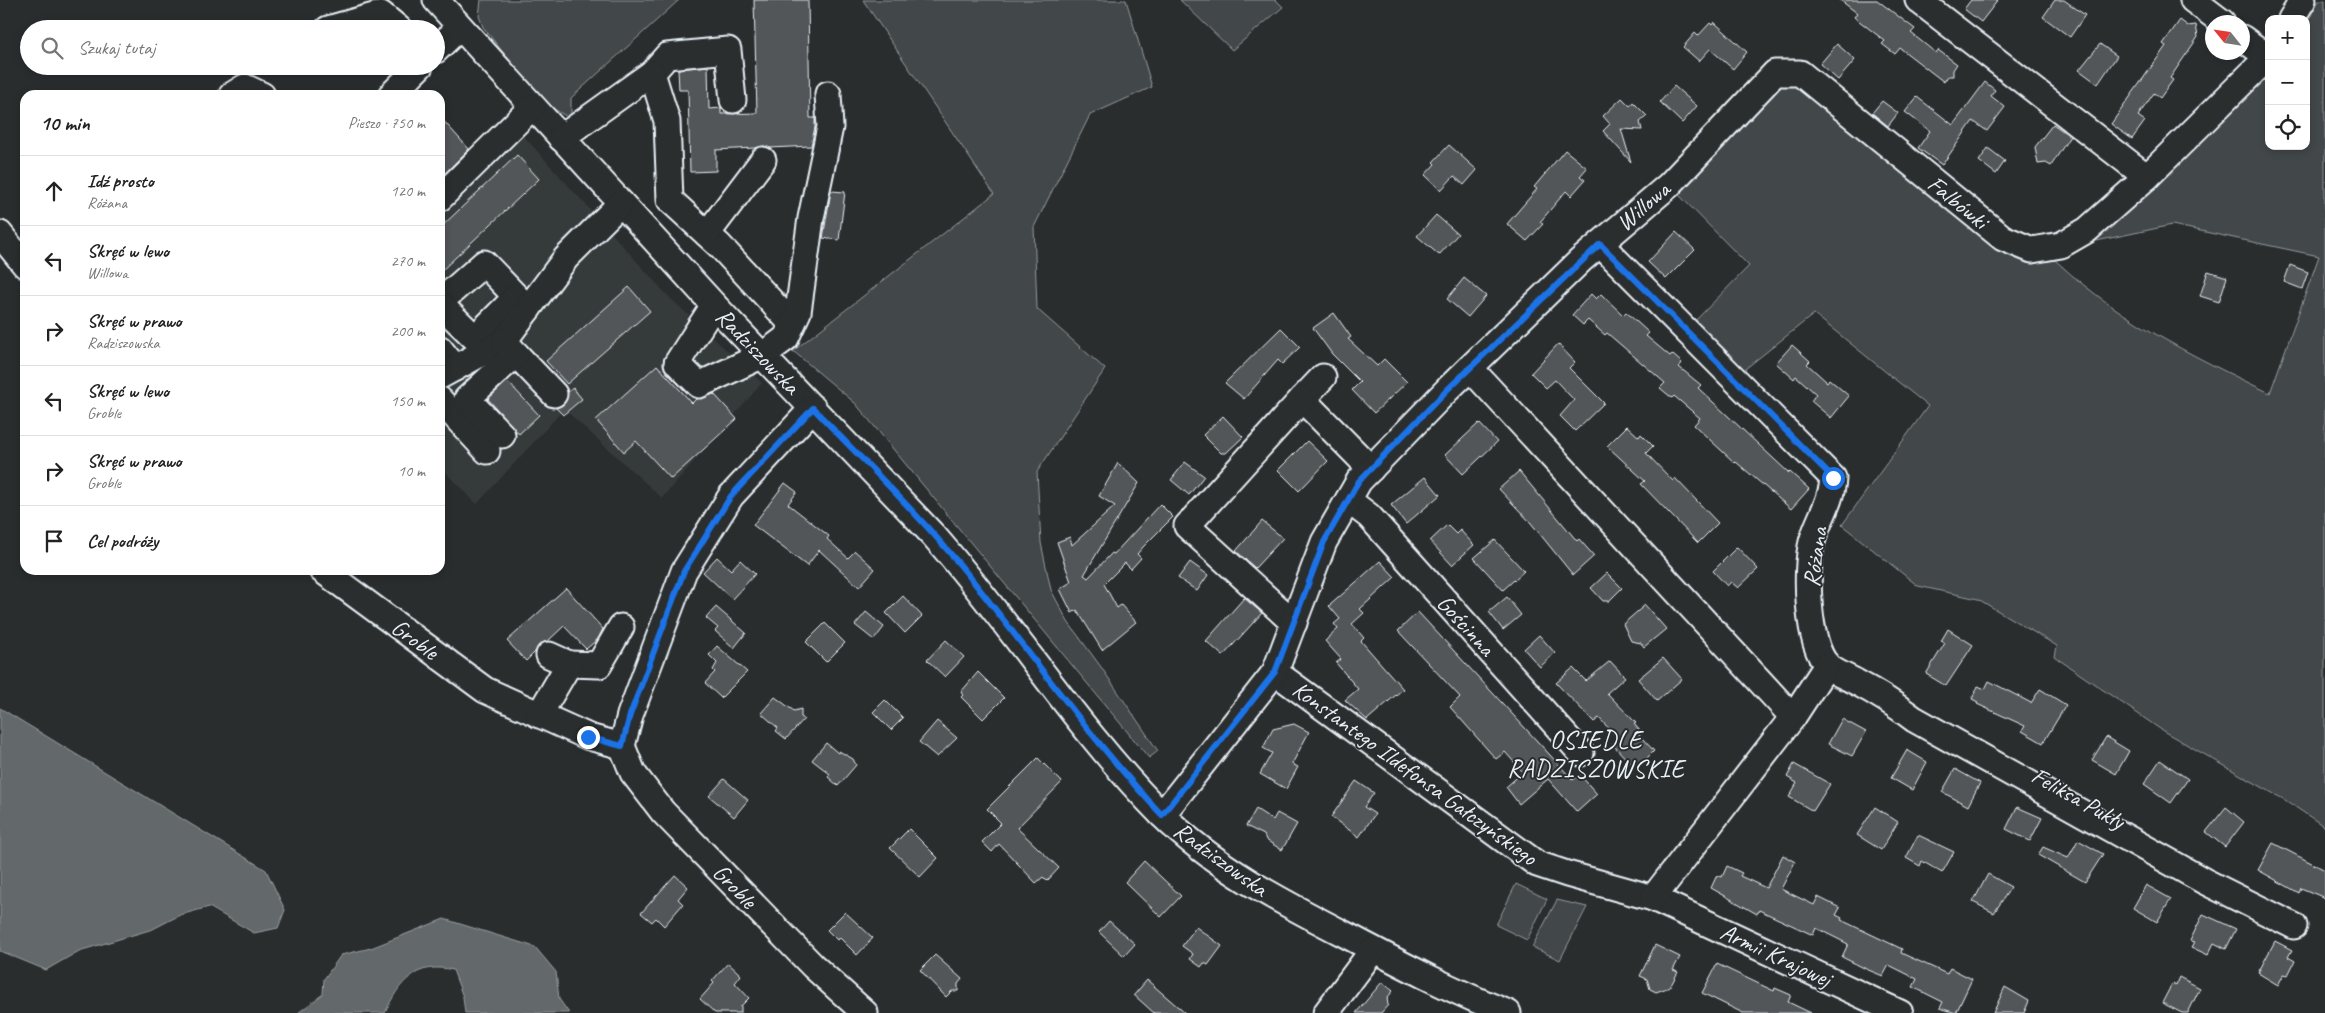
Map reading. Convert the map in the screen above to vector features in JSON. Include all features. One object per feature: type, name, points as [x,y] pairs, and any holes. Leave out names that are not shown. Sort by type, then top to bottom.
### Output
[{"type":"street","name":"Radziszowska","points":[[436,0],[714,305],[964,570],[1062,698],[1130,782],[1162,815],[1183,834],[1250,884],[1426,977],[1508,1013]]},
{"type":"street","points":[[1918,0],[2147,177]]},
{"type":"street","points":[[2193,0],[2213,15]]},
{"type":"street","points":[[2294,15],[2303,0]]},
{"type":"street","points":[[360,20],[381,14],[388,20]]},
{"type":"street","points":[[445,41],[460,27]]},
{"type":"street","name":"Falbówki","points":[[2250,44],[2265,54]]},
{"type":"street","points":[[561,138],[652,73],[667,56],[728,50],[733,100]]},
{"type":"street","name":"Falbówki","points":[[1775,73],[1800,74],[2003,238],[2032,250],[2061,245],[2087,230],[2147,177],[2265,59]]},
{"type":"street","points":[[652,73],[667,121],[670,200],[707,234],[792,324]]},
{"type":"street","name":"Willowa","points":[[1162,815],[1275,672],[1324,542],[1359,481],[1470,368],[1600,244],[1669,185],[1775,73]]},
{"type":"street","points":[[396,90],[411,75]]},
{"type":"street","points":[[240,90],[245,87],[251,90]]},
{"type":"street","points":[[714,305],[677,362],[699,385],[762,355],[786,338],[798,312],[810,218],[830,127],[828,94]]},
{"type":"street","points":[[445,193],[532,107]]},
{"type":"street","points":[[707,234],[763,160]]},
{"type":"street","points":[[445,308],[475,338],[522,303],[621,203]]},
{"type":"street","points":[[0,234],[20,259]]},
{"type":"street","name":"Różana","points":[[1600,244],[1833,478],[1829,503],[1821,515],[1812,544],[1809,605],[1816,648],[1827,665]]},
{"type":"street","points":[[445,298],[484,263],[522,303]]},
{"type":"street","points":[[445,404],[495,443],[467,399],[510,347],[522,303]]},
{"type":"street","points":[[445,364],[510,347]]},
{"type":"street","points":[[510,347],[554,394]]},
{"type":"street","points":[[1470,368],[1793,717]]},
{"type":"street","points":[[1294,623],[1187,526],[1323,377]]},
{"type":"street","points":[[1302,399],[1371,469]]},
{"type":"street","points":[[622,746],[630,715],[684,571],[731,496],[813,408]]},
{"type":"street","name":"Gościnna","points":[[1348,500],[1369,516],[1582,753]]},
{"type":"street","name":"Groble","points":[[329,575],[485,690],[588,737],[622,746],[634,773],[663,812],[813,966],[865,1013]]},
{"type":"street","points":[[540,715],[559,660],[599,665],[621,627]]},
{"type":"street","points":[[1653,898],[1793,717],[1827,665]]},
{"type":"street","name":"Feliksa Pukły","points":[[1827,665],[1893,703],[1922,723],[2204,881],[2256,905],[2294,926]]},
{"type":"street","name":"Konstantego Ildefonsa Gałczyńskiego","points":[[1275,672],[1537,864],[1653,898]]},
{"type":"street","name":"Armii Krajowej","points":[[1653,898],[1900,1013]]},
{"type":"street","points":[[1326,1013],[1373,950]]},
{"type":"shaded area","points":[[481,0],[679,0],[571,98],[571,119],[549,106],[525,80],[483,27],[479,16]]},
{"type":"shaded area","points":[[863,0],[1126,0],[1152,87],[1090,115],[1034,227],[1037,309],[1105,369],[1037,472],[1041,543],[1051,590],[1068,622],[1158,751],[1149,758],[855,403],[793,351],[994,194]]},
{"type":"shaded area","points":[[1180,0],[1276,0],[1283,7],[1232,50]]},
{"type":"shaded area","points":[[2319,0],[2325,0],[2325,827],[2285,800],[2163,731],[2055,657],[2057,646],[1978,599],[1918,586],[1842,525],[1928,406],[1814,314],[1740,373],[1692,324],[1749,266],[1678,194],[1696,171],[1779,81],[1789,81],[1807,89],[1869,140],[2046,251],[2070,274],[2123,314],[2210,364],[2270,393],[2319,256],[2172,225],[2073,246],[2265,70],[2265,150],[2310,150],[2310,17]]},
{"type":"shaded area","points":[[520,132],[668,296],[762,383],[662,498],[564,409],[477,504],[445,472],[445,200]]},
{"type":"shaded area","points":[[0,708],[266,870],[285,910],[278,928],[254,933],[209,907],[180,915],[153,929],[79,951],[46,970],[0,951]]},
{"type":"shaded area","points":[[1516,884],[1547,899],[1527,940],[1496,925]]},
{"type":"shaded area","points":[[1557,900],[1587,907],[1560,960],[1532,947]]},
{"type":"shaded area","points":[[444,919],[535,947],[556,972],[559,999],[569,1013],[465,1013],[463,997],[453,970],[440,968],[419,971],[410,976],[396,992],[385,1013],[298,1013],[323,994],[324,979],[341,955],[371,948]]},
{"type":"building","points":[[754,0],[808,0],[810,118],[815,118],[811,146],[770,148],[764,146],[716,150],[716,171],[690,172],[688,90],[679,90],[678,69],[708,66],[709,109],[721,108],[721,114],[757,113]]},
{"type":"building","points":[[1840,0],[1877,0],[1915,29],[1911,33],[1936,53],[1938,50],[1957,64],[1953,70],[1953,76],[1948,76],[1944,82],[1900,48],[1895,54],[1882,44],[1885,41],[1854,17],[1857,13]]},
{"type":"building","points":[[1971,0],[1998,0],[1981,22],[1964,9]]},
{"type":"building","points":[[2055,0],[2064,0],[2085,15],[2070,37],[2043,17]]},
{"type":"building","points":[[2180,20],[2188,26],[2196,25],[2198,37],[2170,78],[2173,80],[2160,98],[2154,93],[2138,116],[2145,121],[2132,139],[2111,124],[2166,46],[2163,44]]},
{"type":"building","points":[[1714,22],[1747,52],[1733,69],[1710,49],[1699,61],[1683,47],[1695,33],[1698,36],[1710,23],[1712,25]]},
{"type":"building","points":[[1837,44],[1855,60],[1838,80],[1820,64]]},
{"type":"building","points":[[2100,44],[2117,56],[2098,84],[2079,70]]},
{"type":"building","points":[[1985,82],[1995,90],[1991,96],[2005,107],[1987,131],[1973,121],[1942,165],[1918,148],[1930,131],[1905,112],[1917,97],[1953,125]]},
{"type":"building","points":[[1674,86],[1697,106],[1682,123],[1660,102]]},
{"type":"building","points":[[1622,98],[1630,106],[1633,102],[1647,116],[1640,122],[1642,130],[1621,129],[1631,162],[1603,131],[1610,124],[1603,116]]},
{"type":"building","points":[[1882,101],[1898,113],[1888,126],[1872,113]]},
{"type":"building","points":[[445,123],[469,149],[445,173]]},
{"type":"building","points":[[2053,124],[2070,136],[2051,166],[2046,163],[2038,164],[2035,147]]},
{"type":"building","points":[[1449,145],[1477,170],[1464,185],[1454,176],[1441,190],[1425,175],[1435,164],[1433,162]]},
{"type":"building","points":[[1988,148],[2005,161],[1996,174],[1979,161]]},
{"type":"building","points":[[1565,150],[1587,168],[1580,176],[1585,180],[1571,196],[1566,191],[1540,222],[1543,224],[1527,241],[1507,224],[1537,189],[1534,187]]},
{"type":"building","points":[[517,155],[539,179],[445,267],[445,223]]},
{"type":"building","points":[[831,191],[845,192],[839,240],[823,238]]},
{"type":"building","points":[[1436,215],[1458,234],[1439,255],[1417,236]]},
{"type":"building","points":[[1676,232],[1695,250],[1666,279],[1648,262]]},
{"type":"building","points":[[2290,265],[2308,272],[2302,289],[2284,282]]},
{"type":"building","points":[[2208,271],[2227,277],[2219,302],[2200,296]]},
{"type":"building","points":[[1464,278],[1486,296],[1468,317],[1447,299]]},
{"type":"building","points":[[629,287],[650,311],[567,384],[546,361]]},
{"type":"building","points":[[1591,294],[1596,299],[1601,294],[1623,315],[1626,312],[1649,333],[1646,336],[1670,356],[1672,354],[1682,363],[1679,367],[1701,385],[1698,388],[1789,473],[1809,489],[1791,509],[1735,463],[1694,425],[1700,418],[1674,396],[1672,398],[1660,388],[1665,383],[1607,333],[1605,335],[1588,320],[1583,325],[1572,315]]},
{"type":"building","points":[[1334,313],[1351,337],[1348,339],[1377,366],[1384,359],[1407,382],[1374,413],[1352,390],[1360,382],[1332,354],[1313,328]]},
{"type":"building","points":[[1281,328],[1300,347],[1282,364],[1278,360],[1244,399],[1225,383]]},
{"type":"building","points":[[1558,344],[1575,362],[1569,368],[1604,403],[1575,431],[1560,416],[1574,400],[1555,380],[1546,388],[1531,373]]},
{"type":"building","points":[[1792,345],[1810,361],[1807,364],[1827,382],[1829,379],[1849,396],[1831,418],[1811,401],[1816,394],[1796,376],[1794,379],[1776,363]]},
{"type":"building","points":[[657,365],[692,403],[696,399],[714,394],[737,419],[671,479],[636,441],[624,452],[596,420]]},
{"type":"building","points":[[507,381],[539,415],[519,434],[488,399]]},
{"type":"building","points":[[573,388],[582,399],[563,415],[556,408],[564,404],[568,392]]},
{"type":"building","points":[[1223,416],[1243,437],[1226,453],[1221,453],[1203,435]]},
{"type":"building","points":[[1479,423],[1497,442],[1463,474],[1445,455]]},
{"type":"building","points":[[1627,426],[1639,437],[1641,434],[1653,446],[1646,453],[1673,481],[1675,478],[1718,523],[1698,543],[1641,484],[1645,481],[1607,446]]},
{"type":"building","points":[[1307,441],[1328,461],[1299,491],[1278,470]]},
{"type":"building","points":[[1185,462],[1204,476],[1189,495],[1171,480]]},
{"type":"building","points":[[1118,463],[1139,483],[1084,575],[1088,578],[1112,553],[1114,554],[1160,504],[1173,517],[1137,554],[1141,558],[1131,569],[1125,563],[1104,584],[1117,608],[1121,605],[1136,622],[1102,650],[1077,610],[1072,613],[1060,589],[1071,582],[1057,542],[1070,537],[1072,545],[1115,506],[1099,496]]},
{"type":"building","points":[[1519,471],[1577,541],[1579,539],[1594,556],[1573,575],[1531,523],[1499,489]]},
{"type":"building","points":[[1425,477],[1440,495],[1406,524],[1391,505]]},
{"type":"building","points":[[785,483],[797,492],[788,504],[829,536],[827,539],[848,558],[855,551],[875,569],[859,587],[819,550],[807,566],[753,525]]},
{"type":"building","points":[[1262,521],[1283,538],[1255,568],[1236,551]]},
{"type":"building","points":[[1447,525],[1456,534],[1460,530],[1474,545],[1452,565],[1430,541]]},
{"type":"building","points":[[1495,540],[1524,571],[1503,590],[1474,558]]},
{"type":"building","points":[[1737,547],[1758,569],[1738,588],[1731,582],[1727,586],[1713,571]]},
{"type":"building","points":[[717,557],[731,570],[740,560],[755,574],[732,599],[703,572]]},
{"type":"building","points":[[1380,561],[1395,577],[1360,609],[1364,613],[1352,624],[1364,638],[1361,641],[1403,689],[1367,720],[1345,700],[1358,689],[1336,663],[1341,659],[1325,641],[1338,629],[1334,624],[1340,619],[1329,606]]},
{"type":"building","points":[[1190,562],[1208,575],[1197,591],[1178,578]]},
{"type":"building","points":[[1607,573],[1622,588],[1609,601],[1603,601],[1591,588]]},
{"type":"building","points":[[566,588],[603,629],[598,639],[586,649],[564,626],[548,641],[540,644],[526,661],[507,641]]},
{"type":"building","points":[[903,596],[922,616],[905,633],[886,613]]},
{"type":"building","points":[[1507,597],[1521,615],[1503,630],[1489,612]]},
{"type":"building","points":[[1244,598],[1262,613],[1223,656],[1206,641]]},
{"type":"building","points":[[1645,605],[1666,629],[1644,647],[1641,643],[1631,641],[1623,624]]},
{"type":"building","points":[[716,607],[746,633],[734,648],[715,631],[718,628],[706,618]]},
{"type":"building","points":[[866,612],[884,627],[874,640],[855,625]]},
{"type":"building","points":[[1418,612],[1573,780],[1580,775],[1597,794],[1577,812],[1548,779],[1519,804],[1506,787],[1523,772],[1505,752],[1496,759],[1480,741],[1450,707],[1460,697],[1398,631]]},
{"type":"building","points":[[825,623],[845,643],[826,662],[806,642]]},
{"type":"building","points":[[1948,629],[1973,645],[1946,686],[1926,674],[1945,643],[1941,641]]},
{"type":"building","points":[[1539,635],[1555,653],[1540,667],[1524,649]]},
{"type":"building","points":[[946,640],[964,657],[945,677],[927,660]]},
{"type":"building","points":[[717,646],[747,672],[721,698],[705,683],[715,672],[713,670],[717,663],[709,655]]},
{"type":"building","points":[[1663,658],[1682,679],[1657,701],[1638,679]]},
{"type":"building","points":[[1610,661],[1625,677],[1607,693],[1636,723],[1634,724],[1642,733],[1639,735],[1654,751],[1636,769],[1612,744],[1618,738],[1599,718],[1594,722],[1556,683],[1573,668],[1586,681]]},
{"type":"building","points":[[978,672],[1004,698],[983,719],[961,697],[963,695],[961,692]]},
{"type":"building","points":[[1989,681],[2031,703],[2040,689],[2066,705],[2043,743],[2022,731],[2025,726],[1977,704],[1978,702],[1972,699],[1978,686],[1985,689]]},
{"type":"building","points":[[775,697],[794,711],[801,709],[801,717],[804,719],[786,739],[776,731],[778,728],[761,713]]},
{"type":"building","points":[[885,700],[903,718],[891,730],[873,712]]},
{"type":"building","points":[[1842,719],[1866,732],[1852,756],[1828,744]]},
{"type":"building","points":[[937,721],[957,738],[937,757],[919,742]]},
{"type":"building","points":[[1294,724],[1309,732],[1292,764],[1298,767],[1286,789],[1260,774],[1272,753],[1263,748],[1273,729]]},
{"type":"building","points":[[2106,737],[2129,751],[2116,774],[2092,760]]},
{"type":"building","points":[[826,743],[838,753],[839,751],[853,759],[856,765],[838,786],[828,777],[830,774],[812,760]]},
{"type":"building","points":[[1907,750],[1927,762],[1912,790],[1891,778]]},
{"type":"building","points":[[1038,758],[1062,782],[1017,828],[1059,868],[1047,881],[1043,877],[1036,883],[999,844],[992,852],[982,842],[1001,823],[987,809]]},
{"type":"building","points":[[2160,760],[2188,779],[2171,803],[2144,784]]},
{"type":"building","points":[[1794,764],[1830,784],[1813,811],[1789,797],[1797,783],[1787,777]]},
{"type":"building","points":[[1955,769],[1980,783],[1968,806],[1942,792]]},
{"type":"building","points":[[724,779],[748,800],[734,817],[709,796]]},
{"type":"building","points":[[1356,781],[1374,793],[1364,807],[1375,814],[1359,837],[1331,817]]},
{"type":"building","points":[[1875,807],[1898,822],[1881,850],[1857,835]]},
{"type":"building","points":[[2017,807],[2042,818],[2030,841],[2006,829]]},
{"type":"building","points":[[2226,807],[2244,822],[2225,847],[2206,832]]},
{"type":"building","points":[[1256,809],[1273,820],[1277,813],[1297,824],[1282,850],[1266,840],[1264,835],[1246,826]]},
{"type":"building","points":[[909,829],[938,858],[920,877],[890,848]]},
{"type":"building","points":[[1918,835],[1954,852],[1942,873],[1922,861],[1920,866],[1906,858]]},
{"type":"building","points":[[2078,840],[2103,854],[2085,882],[2038,855],[2043,847],[2068,858]]},
{"type":"building","points":[[2273,843],[2325,870],[2325,898],[2301,888],[2299,893],[2258,870]]},
{"type":"building","points":[[1783,855],[1795,862],[1781,889],[1814,905],[1818,897],[1840,908],[1836,915],[1842,918],[1841,920],[1902,949],[1901,953],[1947,974],[1950,968],[1972,979],[1956,1013],[1940,1008],[1943,1002],[1913,987],[1917,979],[1889,965],[1883,976],[1866,969],[1842,957],[1848,944],[1816,928],[1813,935],[1759,910],[1757,914],[1711,888],[1717,875],[1722,877],[1727,866],[1742,873],[1740,876],[1766,888]]},
{"type":"building","points":[[1144,861],[1181,896],[1161,917],[1125,882]]},
{"type":"building","points":[[1988,874],[2011,887],[1994,913],[1973,902]]},
{"type":"building","points":[[675,875],[688,887],[678,899],[683,904],[664,926],[656,918],[652,922],[641,913]]},
{"type":"building","points":[[2146,885],[2171,899],[2157,922],[2133,908]]},
{"type":"building","points":[[845,912],[873,938],[857,955],[840,938],[837,940],[827,930]]},
{"type":"building","points":[[2203,914],[2236,929],[2226,949],[2214,943],[2208,955],[2191,947],[2194,942],[2190,941]]},
{"type":"building","points":[[1109,921],[1135,944],[1124,956],[1099,932]]},
{"type":"building","points":[[1196,927],[1222,946],[1208,965],[1204,963],[1201,967],[1190,959],[1193,954],[1182,946]]},
{"type":"building","points":[[2275,941],[2292,950],[2288,957],[2295,961],[2288,975],[2284,974],[2278,985],[2258,973]]},
{"type":"building","points":[[1655,945],[1680,957],[1673,970],[1678,972],[1670,987],[1656,992],[1650,989],[1647,979],[1640,976]]},
{"type":"building","points":[[935,955],[962,979],[958,984],[958,991],[952,991],[946,997],[920,970]]},
{"type":"building","points":[[728,963],[741,975],[735,983],[749,998],[741,1006],[741,1013],[715,1013],[700,999],[714,983],[712,981]]},
{"type":"building","points":[[1717,964],[1774,991],[1775,988],[1791,995],[1788,1002],[1811,1013],[1743,1013],[1702,993]]},
{"type":"building","points":[[2179,977],[2200,988],[2188,1013],[2182,1013],[2162,1003],[2172,984],[2175,986]]},
{"type":"building","points":[[1147,980],[1185,1013],[1154,1013],[1134,995]]},
{"type":"building","points":[[1382,982],[1393,991],[1387,998],[1388,1005],[1381,1013],[1356,1013]]},
{"type":"building","points":[[2005,987],[2029,1001],[2024,1013],[1993,1013]]},
{"type":"district","name":"OSIEDLE RADZISZOWSKIE","points":[[1596,754]]},
{"type":"route","points":[[588,737],[622,746],[630,715],[684,571],[731,496],[813,408],[964,570],[1062,698],[1130,782],[1162,815],[1275,672],[1324,542],[1359,481],[1448,389],[1581,260],[1600,244],[1833,478]]}]
